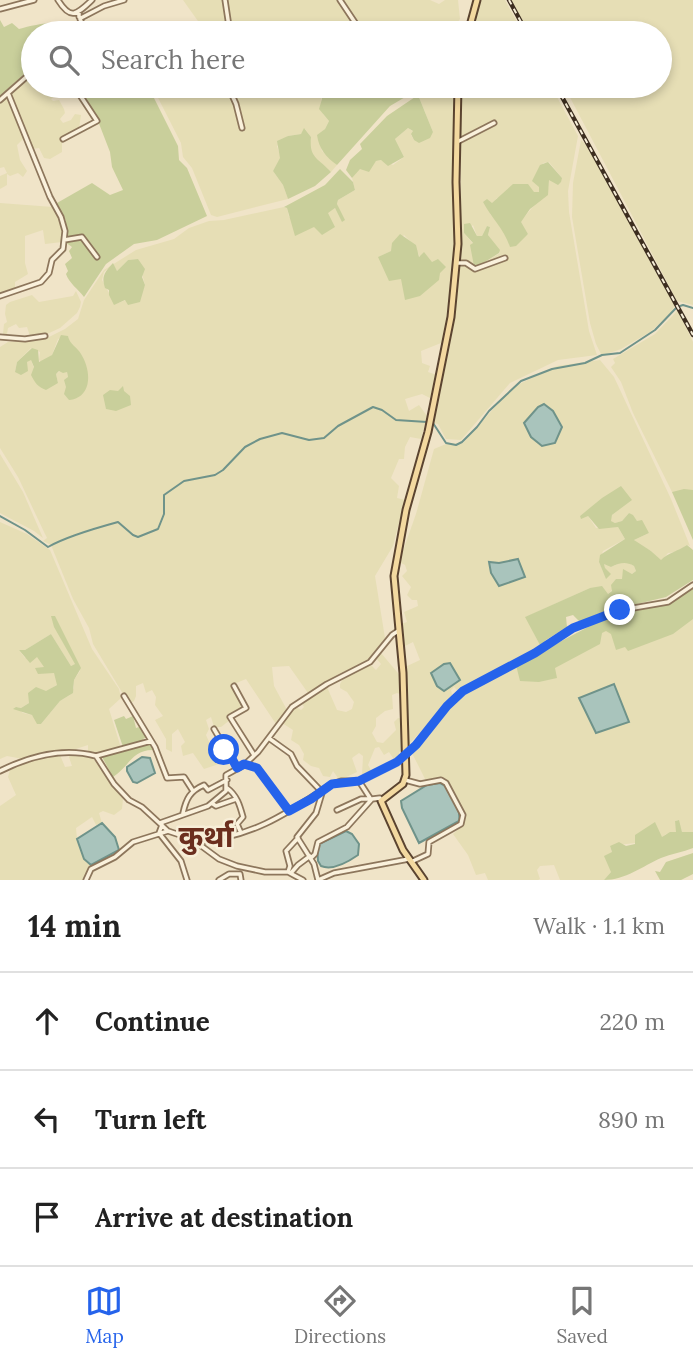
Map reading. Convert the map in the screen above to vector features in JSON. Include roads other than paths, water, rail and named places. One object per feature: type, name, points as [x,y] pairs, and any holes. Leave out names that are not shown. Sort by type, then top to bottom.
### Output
[{"type":"main road","points":[[471,21],[477,0]]},
{"type":"main road","points":[[424,880],[403,850],[381,801],[405,780],[403,673],[394,576],[406,510],[428,432],[451,317],[457,263],[458,98]]},
{"type":"street","points":[[0,9],[34,0]]},
{"type":"street","points":[[58,0],[70,14],[84,17],[110,2],[124,0]]},
{"type":"street","points":[[79,15],[92,0]]},
{"type":"street","points":[[225,0],[227,21]]},
{"type":"street","points":[[340,0],[354,21]]},
{"type":"street","points":[[79,15],[81,21]]},
{"type":"street","points":[[0,100],[21,82]]},
{"type":"street","points":[[0,296],[41,282],[49,273],[52,260],[63,249],[65,232],[8,93]]},
{"type":"street","points":[[63,139],[97,121],[82,98]]},
{"type":"street","points":[[233,98],[242,128]]},
{"type":"street","points":[[457,142],[494,123]]},
{"type":"street","points":[[64,240],[82,237],[97,257]]},
{"type":"street","points":[[457,263],[467,263],[475,269],[505,258]]},
{"type":"street","points":[[0,337],[45,337]]},
{"type":"street","points":[[196,842],[216,841],[275,821],[337,782],[359,781],[391,765],[406,755],[434,725],[447,706],[471,685],[535,653],[584,623],[620,610],[668,602],[693,585]]},
{"type":"street","points":[[161,824],[183,813],[212,804],[224,795],[227,788],[226,775],[254,755],[292,707],[327,684],[370,662],[398,631]]},
{"type":"street","points":[[234,686],[246,708],[230,717],[254,755]]},
{"type":"street","points":[[124,696],[138,716],[167,778],[184,777],[192,791]]},
{"type":"street","points":[[214,729],[237,768]]},
{"type":"street","points":[[270,738],[291,754],[297,766],[322,791]]},
{"type":"street","points":[[0,771],[37,755],[80,752],[96,756],[151,741]]},
{"type":"street","points":[[96,756],[129,800],[142,807],[168,831]]},
{"type":"street","points":[[244,764],[257,768],[289,811]]},
{"type":"street","points":[[183,813],[186,799],[192,791],[204,785],[208,790],[227,780]]},
{"type":"street","points":[[298,838],[310,857],[318,880],[334,873],[412,860],[428,854],[429,842],[461,824],[463,816],[446,783],[441,780],[420,785],[405,780]]},
{"type":"street","points":[[359,781],[372,798]]},
{"type":"street","points":[[227,788],[237,799],[243,817],[237,824],[241,833]]},
{"type":"street","points":[[289,872],[286,851],[316,813],[322,791]]},
{"type":"street","points":[[289,872],[315,854],[317,844],[347,827],[372,798]]},
{"type":"street","points":[[337,810],[347,804],[372,798],[380,798],[381,801]]},
{"type":"street","points":[[212,804],[216,806],[237,799]]},
{"type":"street","points":[[159,833],[161,824]]},
{"type":"street","points":[[86,880],[91,869],[115,857],[133,842],[168,831],[181,834],[219,859],[237,866],[274,873],[289,872],[303,880]]},
{"type":"street","points":[[159,833],[181,861],[187,880]]},
{"type":"street","points":[[219,880],[235,873],[240,874],[241,880]]},
{"type":"water","points":[[544,404],[553,411],[562,427],[555,443],[542,446],[531,437],[524,423]]},
{"type":"water","points":[[518,559],[525,577],[499,586],[491,573],[489,562]]},
{"type":"water","points":[[450,663],[460,680],[444,691],[437,686],[431,673]]},
{"type":"water","points":[[614,684],[629,722],[596,733],[579,698]]},
{"type":"water","points":[[142,757],[150,758],[155,773],[137,783],[133,782],[127,767]]},
{"type":"water","points":[[440,783],[454,799],[459,821],[419,843],[401,801],[427,785]]},
{"type":"water","points":[[102,823],[115,837],[119,850],[91,865],[84,859],[77,839]]},
{"type":"water","points":[[346,831],[352,834],[359,844],[358,855],[335,867],[321,866],[317,845]]},
{"type":"waterway","points":[[433,423],[446,443],[456,445],[521,381],[552,369],[585,363],[602,355],[620,353],[655,330],[677,307],[683,305],[693,308]]},
{"type":"waterway","points":[[0,516],[48,547],[118,522],[138,537],[158,529],[164,514],[164,495],[184,481],[215,475],[245,447],[260,439],[282,433],[309,440],[324,438],[338,426],[373,407],[396,420],[427,422]]},
{"type":"railway","points":[[509,0],[520,21]]},
{"type":"railway","points":[[563,98],[693,335]]},
{"type":"district","name":"कुर्था","points":[[206,836]]}]
